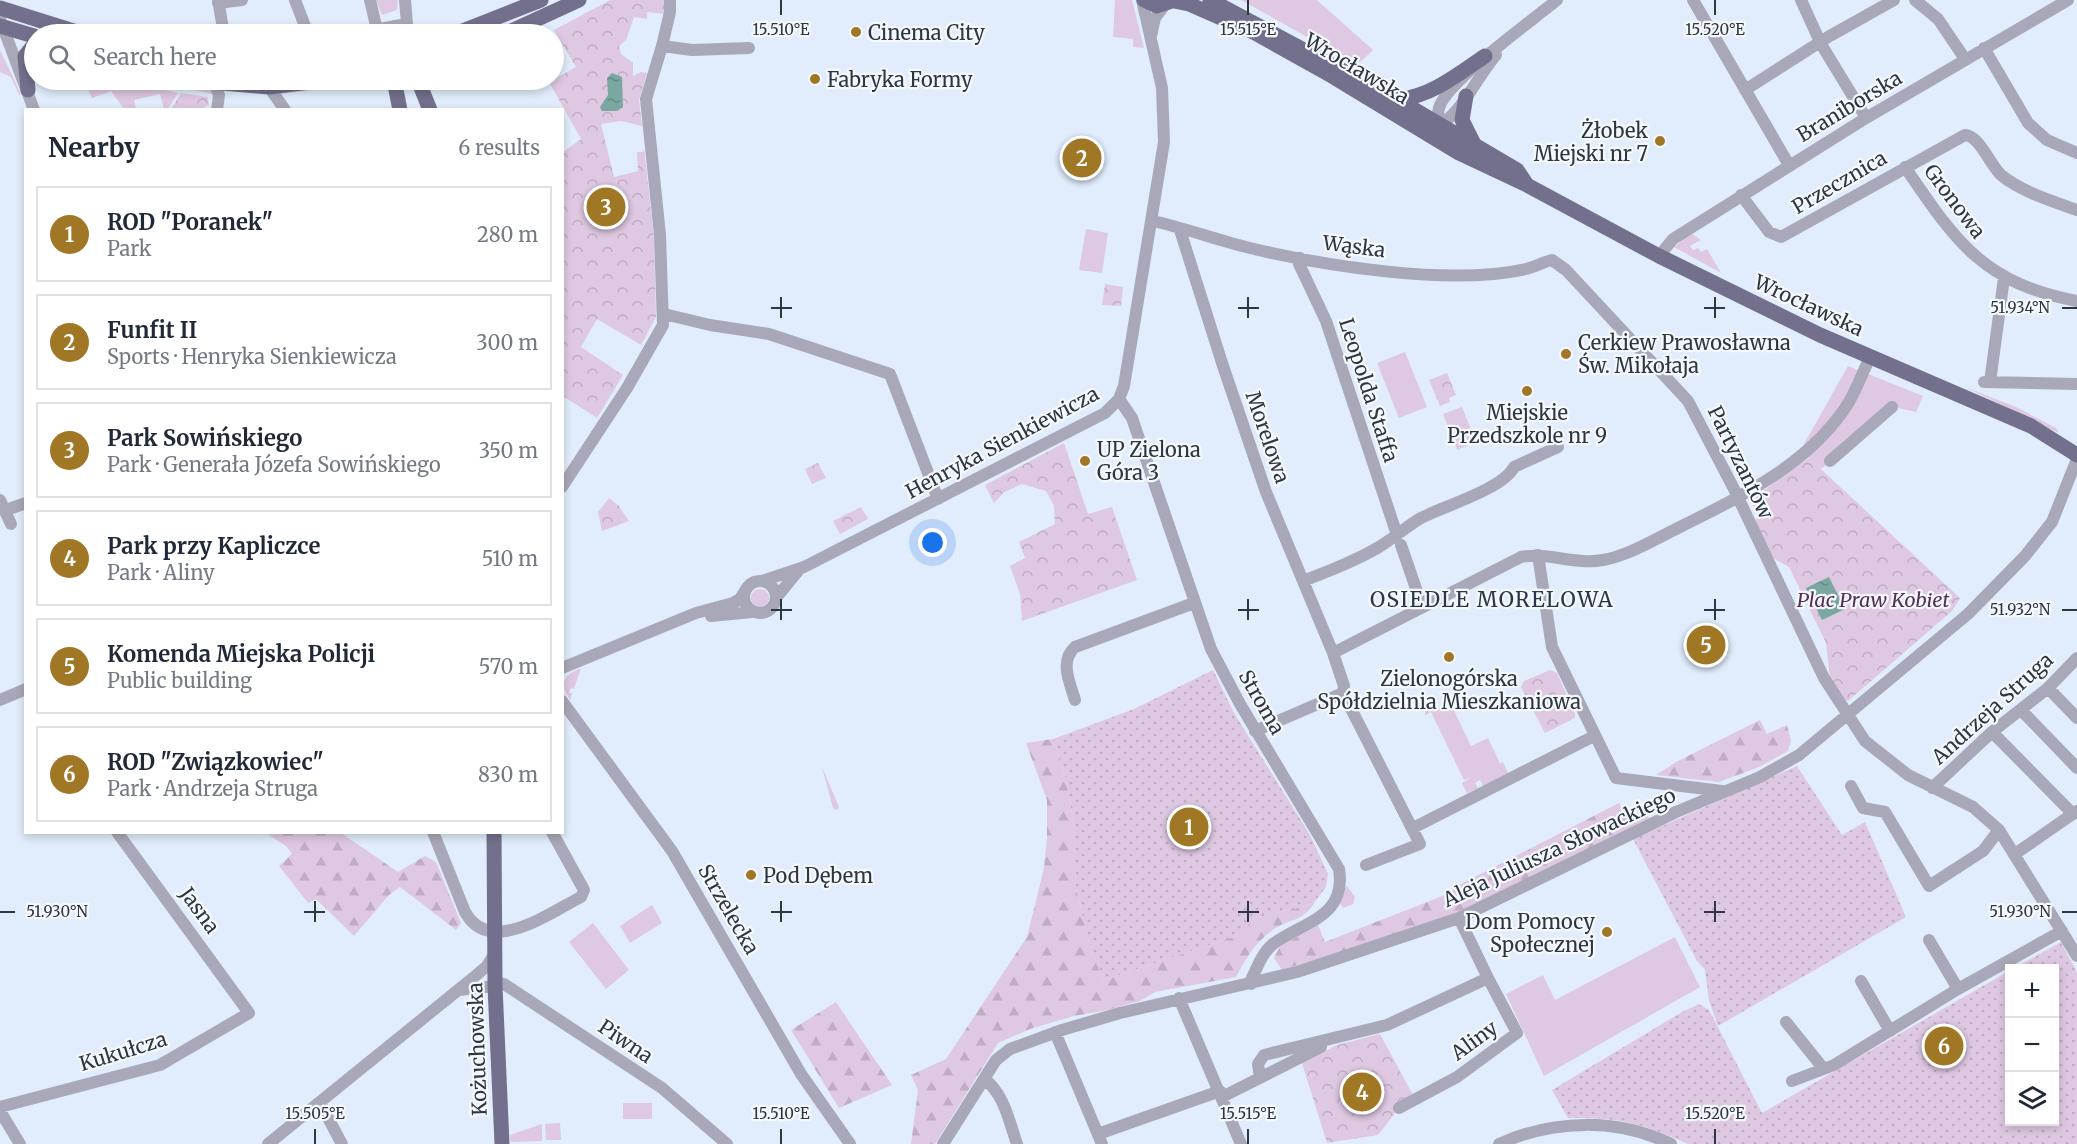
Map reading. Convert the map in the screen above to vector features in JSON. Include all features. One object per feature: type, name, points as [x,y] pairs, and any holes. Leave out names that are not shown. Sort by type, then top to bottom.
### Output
[{"type":"main road","points":[[480,24],[541,0]]},
{"type":"main road","points":[[522,24],[553,6],[579,0]]},
{"type":"main road","name":"Wrocławska","points":[[1143,0],[1151,5],[1171,2],[1189,4],[1270,41],[1459,153],[1527,185],[1659,256],[1870,357],[2031,426],[2077,457]]},
{"type":"main road","name":"Wrocławska","points":[[1210,0],[1398,100],[1517,170],[1527,185]]},
{"type":"main road","points":[[0,8],[51,24]]},
{"type":"main road","points":[[1,24],[24,32]]},
{"type":"main road","points":[[1398,100],[1418,97],[1432,91],[1485,56]]},
{"type":"main road","points":[[395,90],[400,108]]},
{"type":"main road","points":[[422,90],[429,104]]},
{"type":"main road","points":[[1466,96],[1462,110],[1463,126],[1476,147]]},
{"type":"main road","name":"Kożuchowska","points":[[494,834],[495,982],[502,1144]]},
{"type":"street","points":[[222,24],[218,1],[242,0]]},
{"type":"street","points":[[295,0],[304,24]]},
{"type":"street","points":[[370,0],[376,24]]},
{"type":"street","points":[[405,0],[407,24]]},
{"type":"street","points":[[564,484],[658,336],[664,314],[660,235],[646,92],[663,46],[670,12],[670,0]]},
{"type":"street","name":"Henryka Sienkiewicza","points":[[762,581],[804,567],[938,499],[1105,413],[1119,399],[1124,386],[1164,142],[1165,107],[1150,44],[1143,0]]},
{"type":"street","points":[[1513,36],[1477,78],[1451,118],[1440,125],[1438,109],[1443,99],[1485,56],[1557,0]]},
{"type":"street","points":[[1693,0],[1789,165]]},
{"type":"street","points":[[1801,0],[1821,44],[1866,118]]},
{"type":"street","points":[[1915,0],[1938,19],[1965,59]]},
{"type":"street","name":"Braniborska","points":[[1659,256],[1673,239],[1741,195],[1866,118],[2068,0]]},
{"type":"street","points":[[1745,90],[1889,1]]},
{"type":"street","name":"Henryka Sienkiewicza","points":[[1150,44],[1154,23],[1171,2]]},
{"type":"street","points":[[1,24],[24,80]]},
{"type":"street","points":[[663,46],[692,50],[749,48]]},
{"type":"street","points":[[1984,48],[2028,123],[2047,140],[2077,153]]},
{"type":"street","points":[[28,90],[33,108]]},
{"type":"street","points":[[217,90],[219,95],[217,108]]},
{"type":"street","points":[[270,90],[284,108]]},
{"type":"street","name":"Wrocławska","points":[[1418,130],[1440,125],[1442,132],[1459,153]]},
{"type":"street","name":"Przecznica","points":[[1741,195],[1769,232],[1781,237],[1960,136],[1970,135],[2001,175],[2029,192],[2077,210]]},
{"type":"street","name":"Gronowa","points":[[1905,167],[1961,245],[1988,268],[2004,278],[2060,298],[2077,301]]},
{"type":"street","name":"Wąska","points":[[1153,220],[1180,230],[1300,258],[1418,273],[1482,274],[1529,268],[1552,260]]},
{"type":"street","name":"Morelowa","points":[[1180,230],[1266,492],[1333,653],[1342,677],[1343,693],[1413,828]]},
{"type":"street","name":"Leopolda Staffa","points":[[1300,258],[1299,264],[1320,308],[1359,415],[1370,458],[1422,606]]},
{"type":"street","name":"Partyzantów","points":[[1552,260],[1566,270],[1688,401],[1738,498],[1824,678],[1847,715]]},
{"type":"street","points":[[2004,278],[1986,382],[2077,384]]},
{"type":"street","points":[[664,314],[710,325],[770,334],[890,374],[938,499]]},
{"type":"street","points":[[1333,653],[1521,557],[1538,555],[1581,561],[1605,560],[1630,551],[1738,498],[1779,472],[1816,444],[1850,401],[1870,357]]},
{"type":"street","name":"Stroma","points":[[1119,399],[1132,418],[1194,603],[1219,667],[1255,731],[1340,869],[1340,891],[1322,916],[1267,950]]},
{"type":"street","points":[[1830,460],[1892,407]]},
{"type":"street","points":[[1303,582],[1399,540],[1419,519],[1495,484],[1511,473],[1514,467],[1558,447]]},
{"type":"street","name":"Aleja Juliusza Słowackiego","points":[[943,1144],[996,1060],[1007,1050],[1055,1032],[1179,998],[1280,977],[1459,918],[1799,755],[1968,614],[2023,558],[2052,522],[2077,457]]},
{"type":"street","points":[[11,524],[3,505],[24,503]]},
{"type":"street","points":[[1538,555],[1552,647],[1616,778],[1726,791]]},
{"type":"street","name":"Henryka Sienkiewicza","points":[[776,598],[791,577],[804,567]]},
{"type":"street","points":[[564,667],[677,622],[733,603],[740,598],[750,584],[762,581],[770,585],[776,598],[770,610],[762,613],[735,612],[677,622]]},
{"type":"street","points":[[745,591],[744,600],[752,612]]},
{"type":"street","points":[[1076,700],[1067,669],[1067,660],[1075,647],[1194,603]]},
{"type":"street","name":"Andrzeja Struga","points":[[1932,788],[1992,732],[2048,688],[2077,658]]},
{"type":"street","points":[[2048,688],[2077,718]]},
{"type":"street","points":[[0,700],[24,690]]},
{"type":"street","points":[[1255,731],[1343,693]]},
{"type":"street","name":"Strzelecka","points":[[564,704],[672,851],[801,1074],[850,1144]]},
{"type":"street","points":[[2021,711],[2077,768]]},
{"type":"street","name":"Andrzeja Struga","points":[[1847,715],[1865,741],[1885,759],[1908,775],[1973,807],[1999,830],[2077,956]]},
{"type":"street","points":[[1992,732],[2075,813],[2015,854]]},
{"type":"street","points":[[1366,865],[1420,844],[1413,828],[1594,736]]},
{"type":"street","points":[[1851,786],[1863,808],[1885,812],[1929,886],[1983,851],[1999,830]]},
{"type":"street","name":"Jasna","points":[[118,834],[249,1013]]},
{"type":"street","points":[[434,834],[468,918],[486,932],[511,931],[581,897],[584,890],[553,834]]},
{"type":"street","points":[[1260,1078],[1258,1064],[1264,1055],[1326,1041],[1407,1017],[1488,978],[1459,918]]},
{"type":"street","points":[[1792,1081],[1834,1065],[1958,989],[2062,932]]},
{"type":"street","points":[[1929,940],[1958,989]]},
{"type":"street","points":[[1267,950],[1268,968],[1280,977]]},
{"type":"street","points":[[1251,984],[1267,950]]},
{"type":"street","points":[[268,1144],[465,986],[487,966],[495,953]]},
{"type":"street","name":"Aliny","points":[[1399,1108],[1456,1077],[1517,1033],[1488,978]]},
{"type":"street","points":[[1861,981],[1890,1031]]},
{"type":"street","points":[[465,986],[495,982]]},
{"type":"street","name":"Piwna","points":[[495,982],[504,984],[662,1088],[727,1144]]},
{"type":"street","points":[[465,986],[496,1005]]},
{"type":"street","points":[[1179,998],[1241,1144]]},
{"type":"street","name":"Kukułcza","points":[[0,1109],[160,1065],[249,1013]]},
{"type":"street","points":[[1786,1022],[1823,1068]]},
{"type":"street","points":[[1055,1032],[1100,1139],[1260,1078],[1320,1047],[1326,1041]]},
{"type":"street","points":[[984,1079],[994,1086],[1001,1099],[1017,1144]]},
{"type":"street","points":[[320,1103],[342,1144]]},
{"type":"street","points":[[0,1109],[20,1144]]},
{"type":"street","points":[[1499,1144],[1526,1133],[1576,1125],[1627,1128],[1671,1144]]},
{"type":"green space","points":[[376,0],[398,0],[397,10],[382,15]]},
{"type":"green space","points":[[610,0],[664,0],[666,14],[647,12],[647,19],[634,17],[626,40],[619,46],[621,54],[633,63],[633,76],[641,72],[647,73],[639,100],[642,126],[621,121],[601,124],[614,177],[638,171],[637,152],[643,152],[644,148],[654,237],[656,317],[641,345],[597,319],[581,347],[623,375],[597,418],[564,397],[564,151],[581,139],[553,90],[564,90],[564,74],[576,67],[564,47],[564,25]]},
{"type":"green space","points":[[1115,0],[1132,0],[1144,48],[1133,47],[1133,39],[1113,37]]},
{"type":"green space","points":[[1241,0],[1317,0],[1373,50],[1357,65]]},
{"type":"green space","points":[[0,50],[21,94],[19,95],[11,77],[0,72]]},
{"type":"green space","points":[[88,90],[166,90],[178,93],[169,108],[164,108],[160,94],[134,100],[136,108],[123,108],[111,91],[92,98]]},
{"type":"green space","points":[[194,90],[210,90],[214,94]]},
{"type":"green space","points":[[284,90],[314,90],[281,94]]},
{"type":"green space","points":[[181,93],[208,97],[209,105],[203,108],[172,108]]},
{"type":"green space","points":[[1086,229],[1108,233],[1102,273],[1079,270]]},
{"type":"green space","points":[[1691,233],[1701,240],[1690,246],[1693,250],[1698,248],[1701,252],[1707,249],[1721,273],[1674,247]]},
{"type":"green space","points":[[1105,284],[1123,287],[1121,306],[1102,305]]},
{"type":"green space","points":[[1405,352],[1427,407],[1399,418],[1377,363]]},
{"type":"green space","points":[[1848,366],[1923,396],[1916,412],[1894,407],[1821,469],[1809,458],[1804,444]]},
{"type":"green space","points":[[1447,373],[1456,395],[1449,398],[1450,402],[1440,406],[1429,380]]},
{"type":"green space","points":[[1965,387],[2016,407],[2056,428],[2059,433]]},
{"type":"green space","points":[[1462,407],[1476,442],[1457,450],[1443,414]]},
{"type":"green space","points":[[1064,443],[1088,514],[1112,507],[1137,580],[1022,621],[1020,594],[1010,566],[1025,558],[1019,542],[1055,524],[1054,506],[1046,491],[1022,484],[1003,493],[994,503],[985,485]]},
{"type":"green space","name":"Plac Praw Kobiet","points":[[1809,458],[1960,598],[1952,611],[1848,701],[1843,699],[1830,678],[1826,643],[1789,567],[1766,554],[1754,525],[1758,516],[1753,506],[1756,496]]},
{"type":"green space","points":[[818,463],[826,478],[812,484],[805,469]]},
{"type":"green space","points":[[609,498],[618,505],[629,521],[602,531],[598,512]]},
{"type":"green space","points":[[861,507],[868,519],[840,534],[833,521]]},
{"type":"green space","points":[[760,589],[766,592],[769,598],[766,604],[760,607],[754,604],[751,598],[754,592]]},
{"type":"green space","points":[[581,668],[574,689],[571,688],[569,692],[572,694],[570,700],[565,689],[565,680]]},
{"type":"green space","points":[[1213,670],[1234,713],[1310,835],[1328,874],[1326,887],[1316,900],[1302,907],[1254,918],[1239,935],[1104,980],[1092,954],[1076,888],[1073,819],[1066,779],[1053,739],[1134,709]]},
{"type":"green space","points":[[1550,670],[1557,673],[1575,718],[1545,733],[1521,687],[1524,681]]},
{"type":"green space","points":[[1429,701],[1434,710],[1450,702],[1471,746],[1488,738],[1500,763],[1503,762],[1508,773],[1483,786],[1480,780],[1475,783],[1478,788],[1467,793],[1462,783],[1472,777],[1464,780],[1431,712],[1425,715],[1425,704]]},
{"type":"green space","points":[[1760,720],[1767,734],[1787,725],[1791,741],[1788,751],[1759,767],[1719,782],[1656,775],[1678,761]]},
{"type":"green space","points":[[1053,739],[1066,779],[1073,819],[1076,888],[1092,954],[1104,980],[1239,935],[1254,918],[1302,907],[1316,900],[1301,917],[1277,927],[1264,937],[1250,953],[1236,977],[1155,992],[1140,1001],[1030,1029],[998,1043],[935,1144],[911,1144],[918,1090],[911,1075],[946,1059],[1027,937],[1044,868],[1047,800],[1026,743]]},
{"type":"green space","points":[[1797,766],[1842,835],[1865,822],[1906,917],[1718,1026],[1709,1001],[1705,970],[1697,961],[1633,839]]},
{"type":"green space","points":[[822,767],[839,807],[837,810],[833,808]]},
{"type":"green space","points":[[1619,803],[1628,817],[1641,811],[1652,820],[1434,923],[1282,970],[1274,958],[1280,946],[1318,925],[1325,942],[1450,893],[1455,887]]},
{"type":"green space","points":[[268,834],[342,834],[398,872],[425,856],[436,862],[461,923],[456,930],[400,887],[389,895],[354,936],[316,899],[308,903],[279,866],[292,854],[286,846]]},
{"type":"green space","points":[[1347,886],[1355,897],[1353,904],[1343,908],[1339,902]]},
{"type":"green space","points":[[652,905],[662,923],[630,943],[620,926]]},
{"type":"green space","points":[[593,923],[629,970],[606,989],[569,942]]},
{"type":"green space","points":[[1675,937],[1700,987],[1544,1076],[1506,994],[1543,975],[1555,1000]]},
{"type":"green space","points":[[2061,942],[2077,972],[2077,1144],[1688,1144],[1630,1123],[1616,1120],[1568,1118],[1552,1090],[1699,1004],[1709,1010],[1762,1113],[2005,973],[2005,1126],[2059,1126],[2059,964],[2021,964]]},
{"type":"green space","points":[[836,1002],[892,1085],[839,1108],[791,1030]]},
{"type":"green space","points":[[1380,1034],[1414,1097],[1399,1108],[1378,1135],[1327,1143],[1302,1063],[1337,1045]]},
{"type":"green space","points":[[623,1103],[652,1103],[652,1119],[623,1119]]},
{"type":"green space","points":[[560,1123],[561,1140],[546,1140],[545,1124]]},
{"type":"green space","points":[[542,1124],[542,1141],[511,1142],[510,1135]]},
{"type":"water","points":[[612,73],[622,77],[623,107],[617,111],[602,111],[600,107],[608,95],[607,78]]},
{"type":"water","points":[[1829,577],[1845,609],[1822,620],[1806,588]]},
{"type":"place","name":"Cinema City","points":[[856,32]]},
{"type":"place","name":"Fabryka Formy","points":[[815,79]]},
{"type":"place","name":"Żłobek Miejski nr 7","points":[[1660,141]]},
{"type":"place","name":"Funfit II","points":[[1082,158]]},
{"type":"place","name":"Park Sowińskiego","points":[[606,207]]},
{"type":"place","name":"Cerkiew Prawosławna Św. Mikołaja","points":[[1566,354]]},
{"type":"place","name":"Miejskie Przedszkole nr 9","points":[[1527,391]]},
{"type":"place","name":"UP Zielona Góra 3","points":[[1085,461]]},
{"type":"place","name":"Komenda Miejska Policji","points":[[1706,645]]},
{"type":"place","name":"Zielonogórska Spółdzielnia Mieszkaniowa","points":[[1449,657]]},
{"type":"place","name":"ROD \"Poranek\"","points":[[1189,827]]},
{"type":"place","name":"Pod Dębem","points":[[751,875]]},
{"type":"place","name":"Dom Pomocy Społecznej","points":[[1607,932]]},
{"type":"place","name":"ROD \"Związkowiec\"","points":[[1944,1046]]},
{"type":"place","name":"Park przy Kapliczce","points":[[1362,1092]]},
{"type":"district","name":"OSIEDLE MORELOWA","points":[[1492,599]]}]
